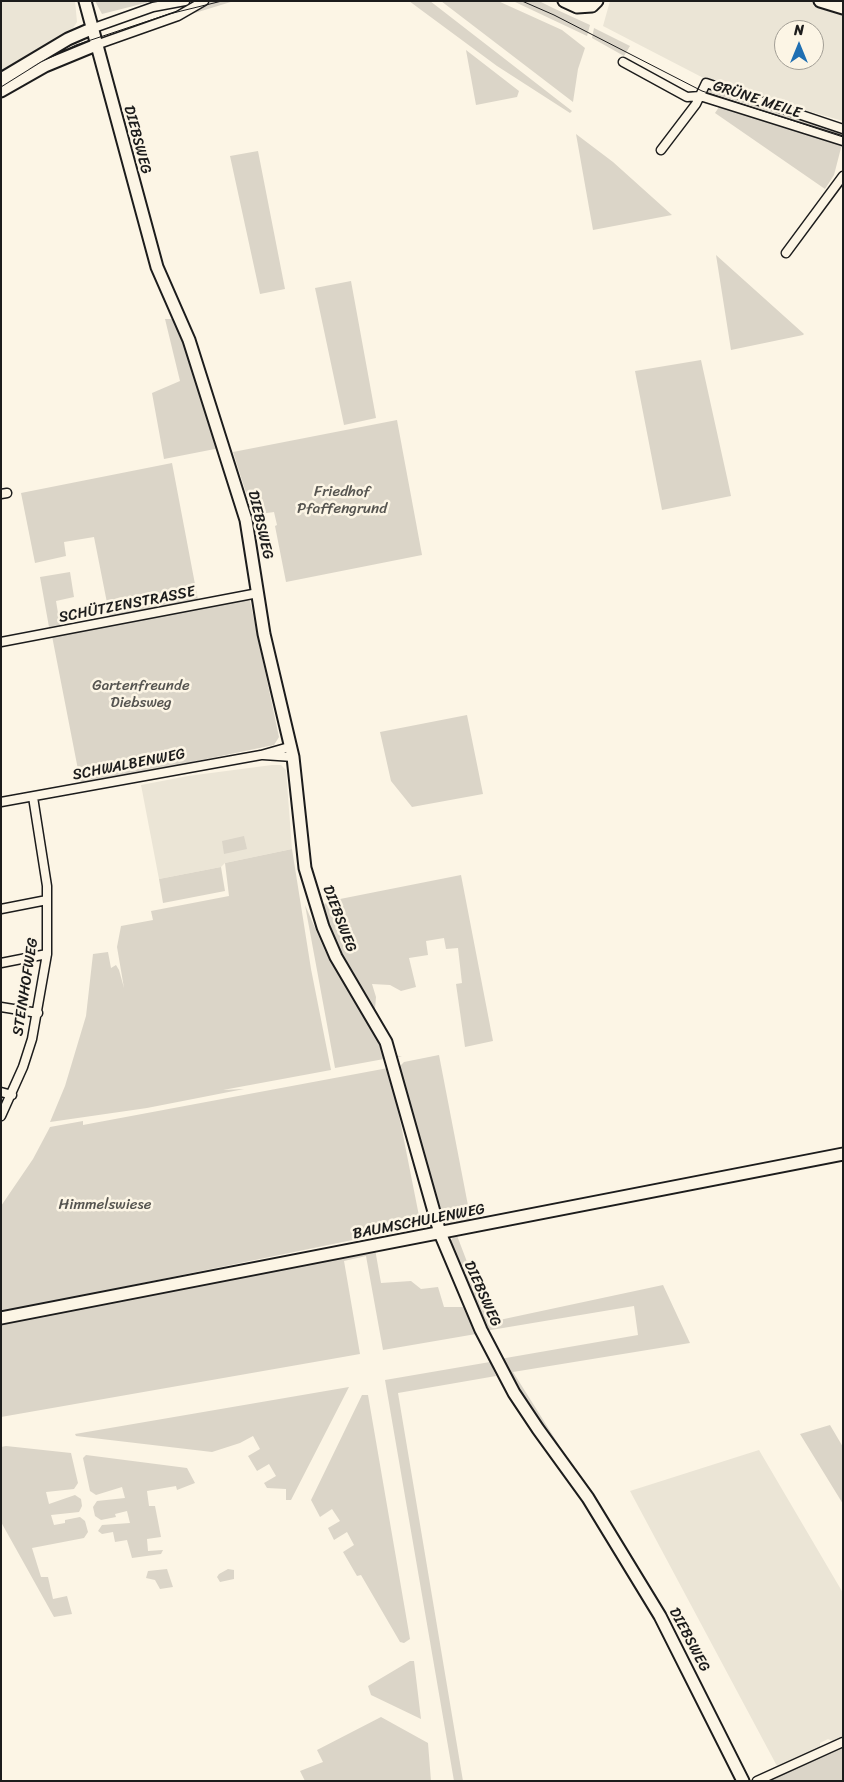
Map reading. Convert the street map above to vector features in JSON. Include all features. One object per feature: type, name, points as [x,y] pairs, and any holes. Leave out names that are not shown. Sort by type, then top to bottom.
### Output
[{"type":"main road","name":"DIEBSWEG","points":[[85,1],[156,267],[189,340],[246,520],[264,634],[288,751],[303,853],[313,900],[336,957],[386,1042],[440,1233],[481,1330],[514,1392],[620,1548],[664,1625],[743,1781]]},
{"type":"main road","points":[[564,1],[578,7],[592,6],[598,1]]},
{"type":"main road","points":[[820,1],[843,8]]},
{"type":"main road","points":[[1,79],[68,39],[91,29]]},
{"type":"main road","points":[[1,91],[30,74],[96,45]]},
{"type":"main road","points":[[30,74],[82,57],[94,60],[102,65]]},
{"type":"main road","name":"BAUMSCHULENWEG","points":[[1,1318],[843,1154]]},
{"type":"street","points":[[91,29],[153,7],[185,1]]},
{"type":"street","points":[[96,45],[178,16],[204,1]]},
{"type":"street","points":[[623,62],[687,97],[700,96]]},
{"type":"street","name":"GRÜNE MEILE","points":[[843,130],[706,83],[700,96],[843,141]]},
{"type":"street","points":[[661,150],[700,96]]},
{"type":"street","points":[[786,253],[843,177]]},
{"type":"street","name":"SCHÜTZENSTRASSE","points":[[1,642],[258,593]]},
{"type":"street","name":"SCHWALBENWEG","points":[[261,754],[288,751]]},
{"type":"street","name":"SCHWALBENWEG","points":[[1,801],[33,797],[261,754],[288,751]]},
{"type":"street","name":"STEINHOFWEG","points":[[1,1116],[12,1095],[29,1049],[38,1014],[47,954],[45,863],[33,797]]},
{"type":"street","points":[[1,909],[47,900]]},
{"type":"street","points":[[1,963],[47,954]]},
{"type":"street","points":[[1,1007],[38,1014]]},
{"type":"street","points":[[1,1092],[12,1095]]},
{"type":"street","points":[[757,1781],[843,1742]]},
{"type":"shaded area","points":[[1,1],[75,1],[77,22],[73,28],[1,72]]},
{"type":"shaded area","points":[[610,1],[843,1],[843,121],[717,85],[603,26]]},
{"type":"shaded area","points":[[281,765],[286,770],[292,849],[225,863],[221,867],[159,879],[141,785],[188,776]]},
{"type":"shaded area","points":[[759,1450],[843,1593],[843,1739],[835,1742],[828,1739],[820,1743],[820,1748],[777,1766],[630,1491]]},
{"type":"green space","points":[[95,1],[153,1],[102,14]]},
{"type":"green space","points":[[209,1],[234,1],[185,16],[203,5]]},
{"type":"green space","points":[[409,1],[430,1],[572,111],[570,113],[497,66]]},
{"type":"green space","points":[[441,1],[498,1],[562,30],[585,48],[578,69],[573,102]]},
{"type":"green space","points":[[513,1],[539,1],[590,25],[587,36]]},
{"type":"green space","points":[[594,28],[630,46],[624,56],[592,38]]},
{"type":"green space","points":[[466,50],[519,91],[517,97],[476,105]]},
{"type":"green space","points":[[710,88],[842,131],[840,139],[706,94]]},
{"type":"green space","points":[[721,104],[842,144],[834,175],[825,189],[715,113]]},
{"type":"green space","points":[[576,134],[613,162],[672,215],[593,230]]},
{"type":"green space","points":[[258,151],[285,289],[260,294],[230,156]]},
{"type":"green space","points":[[716,255],[804,334],[731,350]]},
{"type":"green space","points":[[351,281],[376,418],[344,425],[315,288]]},
{"type":"green space","points":[[165,319],[175,319],[178,322],[220,448],[164,459],[152,393],[180,381]]},
{"type":"green space","points":[[701,360],[731,496],[662,510],[635,371]]},
{"type":"green space","name":"Friedhof Pfaffengrund","points":[[397,420],[422,555],[286,582],[274,512],[253,515],[233,452]]},
{"type":"green space","points":[[172,463],[198,600],[110,618],[94,537],[64,542],[66,556],[35,563],[21,493]]},
{"type":"green space","points":[[70,572],[74,597],[56,601],[60,625],[49,627],[40,577]]},
{"type":"green space","name":"Gartenfreunde Diebsweg","points":[[242,598],[250,601],[279,737],[274,745],[81,785],[52,636]]},
{"type":"green space","points":[[467,715],[483,794],[412,807],[391,781],[380,732]]},
{"type":"green space","points":[[244,836],[247,849],[224,854],[222,841]]},
{"type":"green space","points":[[292,849],[311,969],[331,1070],[223,1090],[244,1089],[147,1108],[50,1122],[65,1086],[86,1016],[93,954],[108,952],[111,968],[116,965],[124,988],[117,947],[121,926],[153,920],[151,911],[229,896],[225,863]]},
{"type":"green space","points":[[221,867],[225,891],[163,903],[159,879]]},
{"type":"green space","points":[[461,875],[493,1041],[465,1047],[456,984],[462,983],[458,948],[446,949],[444,938],[426,941],[428,955],[409,958],[416,987],[401,991],[390,985],[372,984],[376,997],[375,1009],[387,1030],[396,1055],[402,1057],[397,1057],[394,1054],[375,1012],[329,934],[321,905],[335,900]]},
{"type":"green space","points":[[305,905],[325,951],[376,1037],[384,1059],[335,1068]]},
{"type":"green space","points":[[439,1055],[471,1221],[453,1225],[442,1222],[398,1068],[404,1062]]},
{"type":"green space","name":"Himmelswiese","points":[[388,1068],[421,1226],[1,1312],[1,1206],[33,1159],[50,1127],[83,1121],[83,1125]]},
{"type":"green space","points":[[456,1233],[490,1322],[663,1285],[690,1343],[513,1372],[564,1453],[595,1495],[589,1492],[518,1393],[500,1359],[638,1335],[634,1306],[485,1331],[451,1249],[450,1242]]},
{"type":"green space","points":[[375,1249],[381,1283],[411,1281],[421,1289],[438,1287],[444,1307],[463,1307],[476,1334],[383,1350],[366,1256],[344,1261],[360,1354],[1,1417],[1,1322]]},
{"type":"green space","points":[[490,1362],[496,1376],[398,1393],[463,1781],[454,1781],[385,1380]]},
{"type":"green space","points":[[349,1387],[291,1500],[286,1500],[286,1489],[267,1488],[264,1483],[276,1476],[269,1464],[257,1471],[248,1456],[260,1449],[253,1436],[240,1443],[212,1452],[76,1436],[75,1434]]},
{"type":"green space","points":[[362,1395],[368,1395],[410,1639],[404,1643],[400,1642],[361,1575],[357,1576],[343,1552],[354,1545],[347,1532],[334,1540],[328,1528],[340,1521],[332,1509],[320,1517],[311,1500]]},
{"type":"green space","points":[[830,1425],[843,1447],[843,1504],[800,1434]]},
{"type":"green space","points":[[1,1447],[71,1453],[78,1483],[74,1489],[46,1492],[49,1504],[75,1495],[81,1499],[82,1506],[79,1512],[51,1515],[54,1525],[65,1523],[65,1520],[80,1517],[85,1521],[88,1532],[84,1538],[32,1548],[41,1577],[48,1577],[53,1599],[67,1596],[72,1614],[54,1617],[1,1522]]},
{"type":"green space","points":[[86,1455],[187,1468],[195,1483],[177,1490],[176,1486],[147,1491],[149,1506],[155,1506],[161,1537],[147,1539],[148,1551],[163,1550],[161,1554],[132,1558],[127,1540],[115,1542],[113,1532],[102,1534],[98,1531],[102,1525],[130,1523],[127,1511],[115,1514],[116,1517],[101,1520],[95,1516],[93,1507],[97,1501],[125,1498],[122,1487],[96,1495],[90,1491],[83,1458]]},
{"type":"green space","points":[[167,1569],[173,1587],[160,1589],[155,1580],[146,1578],[148,1571]]},
{"type":"green space","points":[[228,1569],[234,1570],[234,1579],[220,1582],[217,1577]]},
{"type":"green space","points":[[410,1661],[414,1661],[421,1719],[371,1695],[368,1686]]},
{"type":"green space","points":[[381,1717],[428,1743],[431,1781],[305,1781],[300,1771],[323,1762],[317,1750]]},
{"type":"green space","points":[[843,1746],[843,1781],[762,1781]]},
{"type":"tram line","points":[[1,87],[41,62],[76,45],[169,14],[222,1]]},
{"type":"tram line","points":[[522,1],[554,15],[702,91],[843,137]]}]
